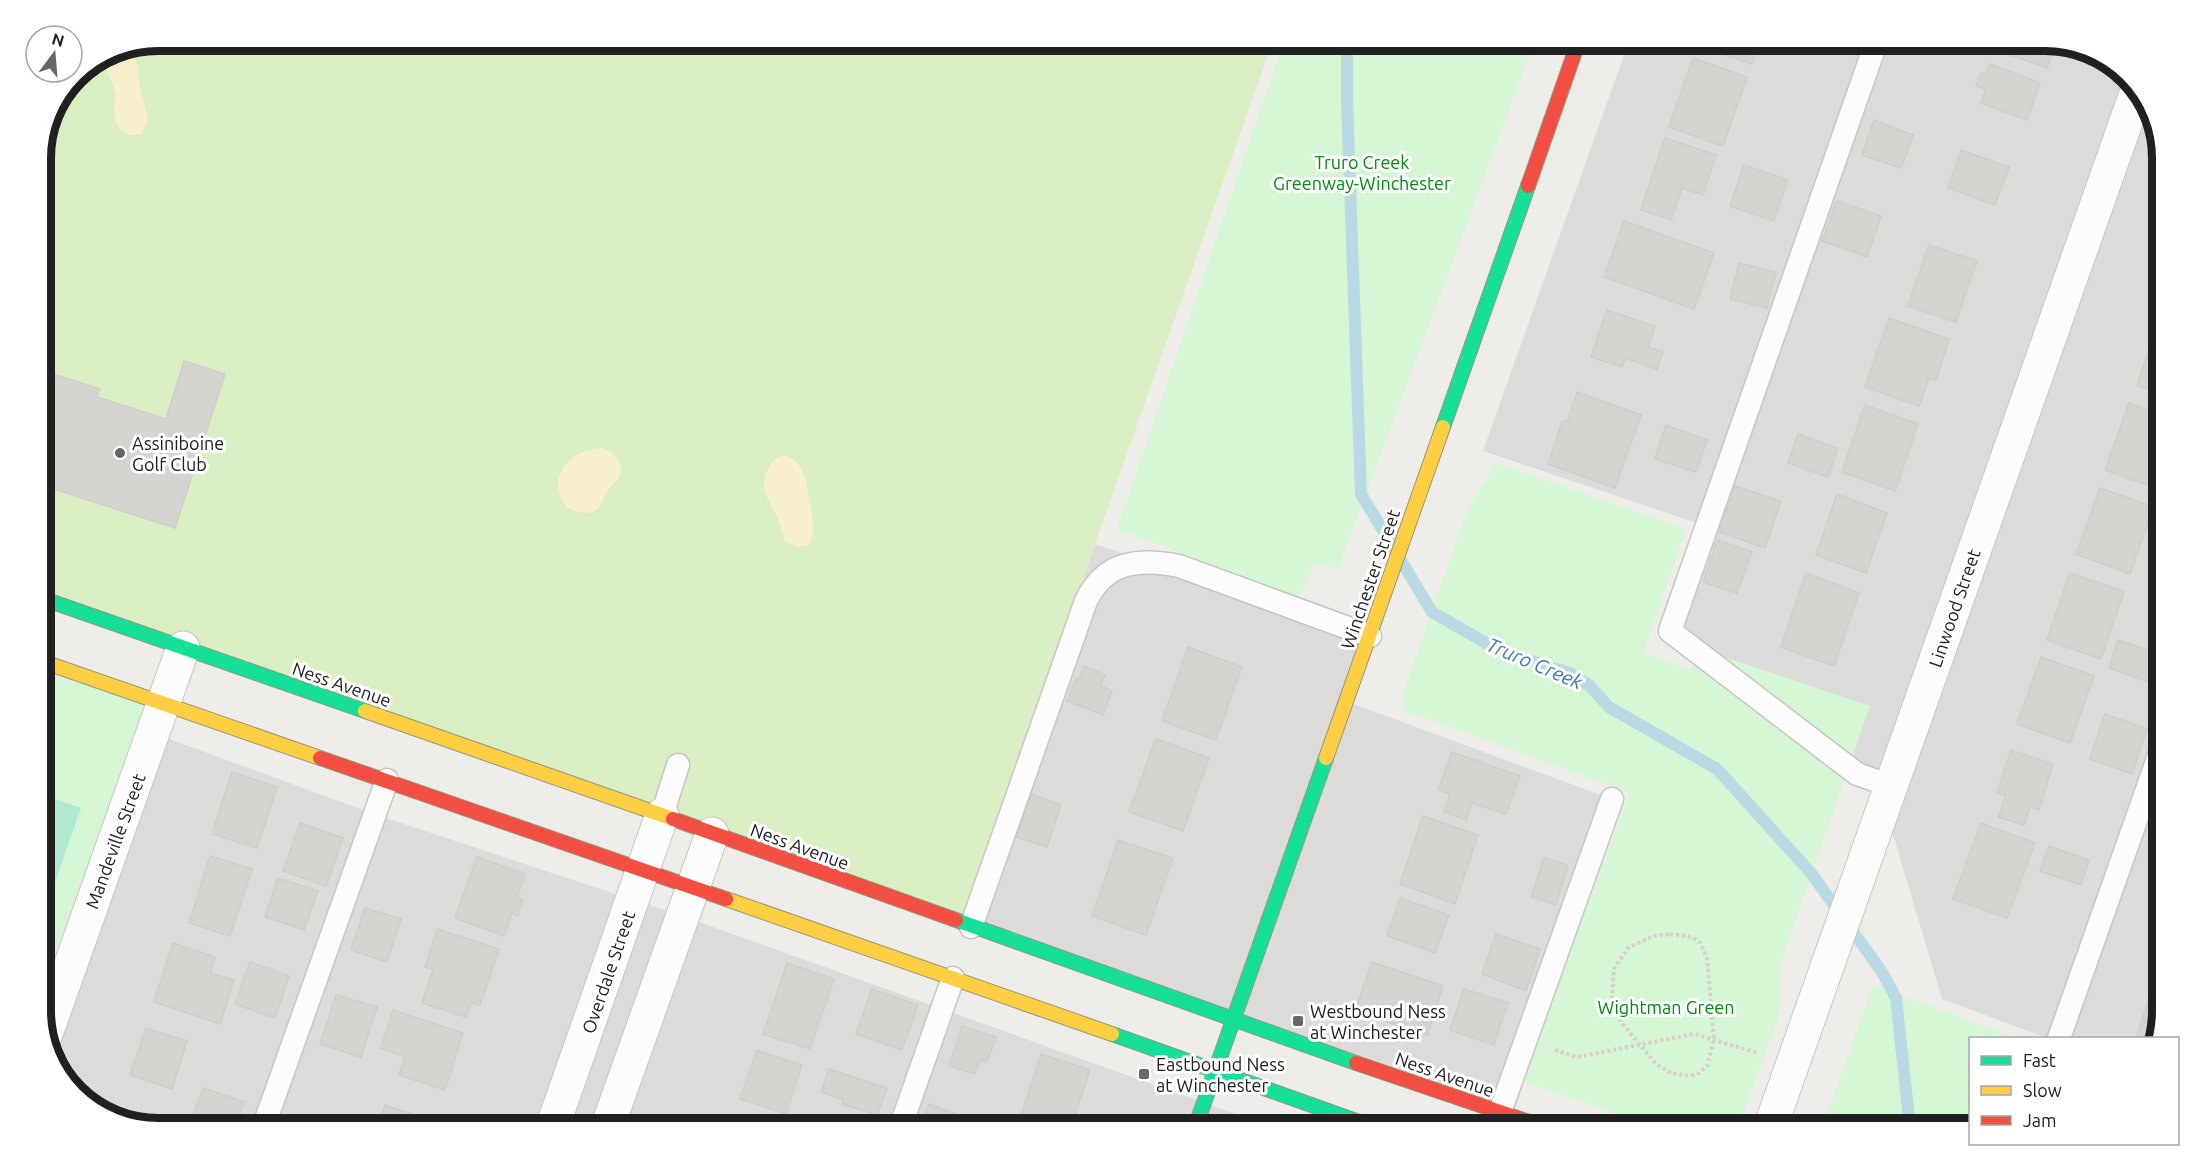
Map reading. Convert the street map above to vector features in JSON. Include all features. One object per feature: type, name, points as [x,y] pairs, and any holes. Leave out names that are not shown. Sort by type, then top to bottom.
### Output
[{"type":"main road","name":"Winchester Street","points":[[1199,1118],[1575,51]]},
{"type":"main road","name":"Ness Avenue","points":[[51,602],[662,815],[1233,1020],[1518,1118]]},
{"type":"main road","points":[[51,664],[954,978],[1347,1118]]},
{"type":"street","name":"Linwood Street","points":[[1774,1118],[2134,99]]},
{"type":"street","name":"Mandeville Street","points":[[51,1019],[183,648]]},
{"type":"street","name":"Overdale Street","points":[[556,1118],[662,815]]},
{"type":"street","points":[[611,1118],[712,834]]},
{"type":"lane","points":[[1873,51],[1670,631],[1887,795]]},
{"type":"lane","points":[[971,927],[1086,601],[1093,587],[1104,576],[1133,562],[1155,561],[1179,566],[1370,636]]},
{"type":"lane","points":[[662,815],[678,765]]},
{"type":"lane","points":[[2059,1037],[2152,775]]},
{"type":"lane","points":[[267,1118],[387,780]]},
{"type":"lane","points":[[1500,1112],[1612,799]]},
{"type":"lane","points":[[904,1118],[954,978]]},
{"type":"path","points":[[1670,934],[1692,937],[1700,943],[1707,957],[1714,1040],[1707,1066],[1699,1073],[1681,1076],[1662,1070],[1639,1045],[1621,1022],[1615,1008],[1612,988],[1614,969],[1628,948],[1638,942],[1653,936],[1670,934]]},
{"type":"path","points":[[1524,1041],[1577,1057],[1694,1034],[1759,1054]]},
{"type":"shaded area","points":[[1625,51],[2052,51],[2080,57],[2116,77],[2126,87],[2141,111],[2152,151],[2152,1018],[2149,1037],[2044,1037],[1942,999],[1884,804],[1891,786],[1670,631],[1706,526],[1483,451]]},
{"type":"shaded area","points":[[1095,544],[1370,636],[1348,702],[1612,799],[1500,1112],[971,927]]},
{"type":"shaded area","points":[[153,733],[374,814],[682,916],[1247,1118],[151,1118],[123,1112],[87,1092],[77,1082],[62,1058],[51,1019]]},
{"type":"green space","name":"Assiniboine Golf Club","points":[[151,51],[1269,51],[1095,544],[971,927],[51,602],[51,151],[59,117],[69,98],[80,84],[84,84],[87,77],[117,59]]},
{"type":"green space","name":"Truro Creek Greenway-Winchester","points":[[1281,51],[1531,51],[1338,569],[1315,563],[1299,597],[1117,529]]},
{"type":"green space","name":"Wightman Green","points":[[1494,462],[1686,529],[1644,652],[1691,670],[1698,648],[1870,706],[1780,966],[1779,1016],[1742,1118],[1629,1118],[1521,1081],[1630,793],[1403,710],[1403,694],[1467,510],[1487,479]]},
{"type":"green space","points":[[51,664],[164,703],[51,993]]},
{"type":"green space","points":[[51,798],[81,808],[51,894]]},
{"type":"green space","points":[[1873,985],[2015,1037],[1969,1037],[1969,1118],[1826,1118]]},
{"type":"sand","points":[[132,54],[136,59],[148,120],[141,134],[130,135],[116,122],[114,111],[116,94],[107,65]]},
{"type":"sand","points":[[603,448],[615,456],[620,463],[621,472],[618,479],[608,489],[595,511],[581,512],[568,508],[561,497],[558,486],[559,476],[564,467],[580,453]]},
{"type":"sand","points":[[786,455],[797,463],[805,479],[813,522],[809,545],[798,547],[785,542],[765,490],[765,477],[772,461]]},
{"type":"building","points":[[1713,51],[1756,51],[1752,64]]},
{"type":"building","points":[[2000,51],[2053,51],[2047,68]]},
{"type":"building","points":[[1693,58],[1747,77],[1723,146],[1669,127]]},
{"type":"building","points":[[1990,64],[2040,83],[2027,120],[1981,103],[1986,89],[1976,86],[1981,73],[1986,75]]},
{"type":"building","points":[[1874,120],[1913,135],[1901,168],[1862,155]]},
{"type":"building","points":[[1665,138],[1716,155],[1703,195],[1682,188],[1671,220],[1641,210]]},
{"type":"building","points":[[1961,150],[2009,167],[1995,205],[1948,188]]},
{"type":"building","points":[[1744,165],[1788,180],[1774,221],[1730,206]]},
{"type":"building","points":[[1837,201],[1881,216],[1867,257],[1822,241]]},
{"type":"building","points":[[1624,221],[1714,253],[1694,309],[1604,277]]},
{"type":"building","points":[[1929,245],[1977,261],[1956,322],[1908,306]]},
{"type":"building","points":[[1739,263],[1776,272],[1767,308],[1730,299]]},
{"type":"building","points":[[1607,310],[1655,326],[1648,347],[1663,352],[1657,369],[1625,358],[1622,367],[1591,357]]},
{"type":"building","points":[[1889,318],[1949,339],[1936,380],[1929,378],[1919,406],[1865,387]]},
{"type":"building","points":[[2152,340],[2152,391],[2137,386]]},
{"type":"building","name":"Assiniboine Golf Club","points":[[184,361],[225,374],[175,528],[51,488],[51,391],[56,375],[100,389],[97,397],[166,419]]},
{"type":"building","points":[[1577,392],[1641,415],[1615,488],[1548,464],[1562,421],[1567,422]]},
{"type":"building","points":[[2129,403],[2152,411],[2152,487],[2105,470]]},
{"type":"building","points":[[1865,405],[1918,424],[1895,491],[1842,472]]},
{"type":"building","points":[[1666,425],[1707,440],[1696,472],[1655,459]]},
{"type":"building","points":[[1798,434],[1838,448],[1828,477],[1788,463]]},
{"type":"building","points":[[1735,486],[1781,501],[1765,548],[1719,532]]},
{"type":"building","points":[[2100,488],[2152,506],[2152,513],[2130,574],[2076,554]]},
{"type":"building","points":[[1837,494],[1887,513],[1866,573],[1816,555]]},
{"type":"building","points":[[1717,540],[1752,552],[1737,593],[1703,582]]},
{"type":"building","points":[[1806,573],[1859,593],[1834,666],[1781,647]]},
{"type":"building","points":[[2070,573],[2124,591],[2101,659],[2047,640]]},
{"type":"building","points":[[2118,640],[2152,651],[2152,683],[2109,668]]},
{"type":"building","points":[[1188,647],[1242,667],[1216,740],[1162,721]]},
{"type":"building","points":[[2041,657],[2094,676],[2070,743],[2017,724]]},
{"type":"building","points":[[1084,666],[1105,675],[1101,686],[1112,691],[1103,715],[1067,701],[1076,678],[1079,679]]},
{"type":"building","points":[[2105,714],[2147,729],[2132,774],[2090,759]]},
{"type":"building","points":[[1156,739],[1209,758],[1183,831],[1129,812]]},
{"type":"building","points":[[2011,750],[2053,764],[2039,810],[2030,807],[2024,825],[1998,817],[2006,796],[1997,793]]},
{"type":"building","points":[[1452,752],[1520,776],[1506,814],[1472,803],[1466,820],[1444,812],[1450,794],[1438,790]]},
{"type":"building","points":[[232,772],[277,787],[257,848],[212,834]]},
{"type":"building","points":[[1031,794],[1061,805],[1047,847],[1016,837]]},
{"type":"building","points":[[1423,816],[1478,835],[1455,904],[1400,884]]},
{"type":"building","points":[[300,823],[343,838],[326,886],[283,871]]},
{"type":"building","points":[[1981,823],[2035,843],[2007,918],[1953,899]]},
{"type":"building","points":[[1118,840],[1173,858],[1146,935],[1092,916]]},
{"type":"building","points":[[2049,846],[2089,860],[2081,885],[2040,871]]},
{"type":"building","points":[[210,856],[252,869],[230,936],[189,923]]},
{"type":"building","points":[[477,857],[525,874],[517,897],[523,900],[518,916],[512,913],[504,936],[455,918]]},
{"type":"building","points":[[1544,858],[1568,865],[1556,905],[1531,897]]},
{"type":"building","points":[[278,878],[318,891],[304,930],[265,917]]},
{"type":"building","points":[[1400,898],[1449,915],[1435,953],[1387,936]]},
{"type":"building","points":[[365,908],[401,919],[387,962],[351,950]]},
{"type":"building","points":[[437,929],[499,949],[480,1005],[471,1003],[466,1017],[422,1003],[433,969],[425,967]]},
{"type":"building","points":[[1496,934],[1540,949],[1526,991],[1482,974]]},
{"type":"building","points":[[173,943],[215,957],[210,973],[234,980],[220,1024],[154,1002]]},
{"type":"building","points":[[250,962],[289,976],[275,1018],[235,1004]]},
{"type":"building","points":[[1372,962],[1443,986],[1427,1035],[1355,1011]]},
{"type":"building","points":[[787,963],[834,979],[810,1049],[763,1034]]},
{"type":"building","points":[[872,989],[918,1005],[902,1050],[856,1034]]},
{"type":"building","points":[[1464,989],[1508,1003],[1494,1045],[1450,1030]]},
{"type":"building","points":[[2152,990],[2152,1018],[2149,1037],[2136,1037]]},
{"type":"building","points":[[336,995],[377,1007],[361,1057],[320,1044]]},
{"type":"building","points":[[393,1010],[463,1033],[445,1090],[399,1075],[405,1057],[381,1048]]},
{"type":"building","points":[[962,1026],[996,1037],[987,1062],[980,1060],[975,1074],[949,1066]]},
{"type":"building","points":[[146,1028],[187,1041],[172,1089],[130,1075]]},
{"type":"building","points":[[757,1050],[802,1065],[786,1114],[740,1099]]},
{"type":"building","points":[[1041,1054],[1090,1070],[1074,1118],[1020,1118]]},
{"type":"building","points":[[829,1069],[887,1088],[877,1115],[842,1104],[844,1100],[821,1092]]},
{"type":"building","points":[[203,1088],[244,1102],[238,1118],[192,1118]]},
{"type":"building","points":[[929,1104],[967,1118],[924,1118]]},
{"type":"building","points":[[385,1105],[424,1118],[380,1118]]},
{"type":"waterway","name":"Truro Creek","points":[[1347,51],[1361,494],[1432,612],[1500,651],[1569,673],[1589,685],[1609,707],[1717,769],[1811,873],[1882,972],[1896,998],[1909,1118]]},
{"type":"traffic: fast","points":[[1443,427],[1528,186]]},
{"type":"traffic: fast","points":[[51,601],[365,711]]},
{"type":"traffic: fast","points":[[1199,1118],[1326,758]]},
{"type":"traffic: fast","points":[[956,920],[1356,1063]]},
{"type":"traffic: fast","points":[[1112,1034],[1348,1118]]},
{"type":"traffic: slow","points":[[1326,758],[1443,427]]},
{"type":"traffic: slow","points":[[51,664],[320,758]]},
{"type":"traffic: slow","points":[[365,711],[673,819]]},
{"type":"traffic: slow","points":[[726,899],[1112,1034]]},
{"type":"traffic: jam","points":[[1528,186],[1575,51]]},
{"type":"traffic: jam","points":[[320,758],[726,899]]},
{"type":"traffic: jam","points":[[673,819],[956,920]]},
{"type":"traffic: jam","points":[[1356,1063],[1518,1118]]},
{"type":"place","name":"Assiniboine Golf Club","points":[[120,453]]},
{"type":"place","name":"Westbound Ness at Winchester","points":[[1298,1021]]},
{"type":"place","name":"Eastbound Ness at Winchester","points":[[1144,1074]]}]
